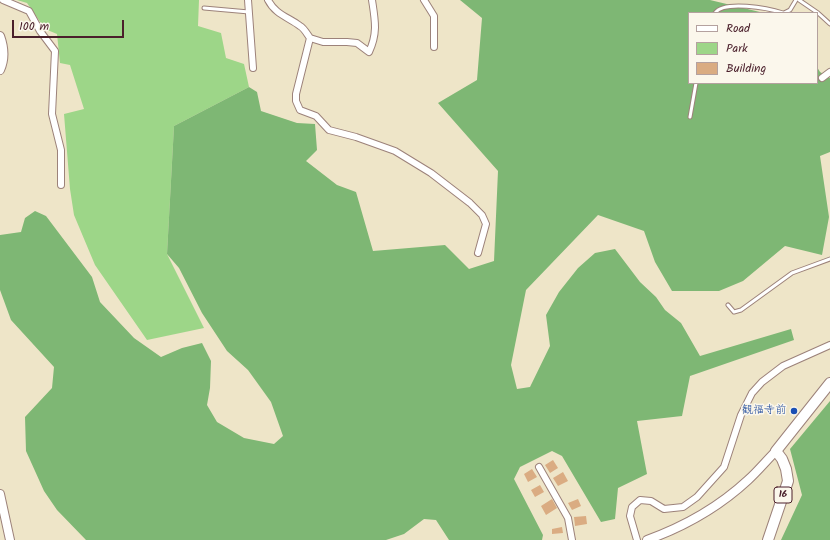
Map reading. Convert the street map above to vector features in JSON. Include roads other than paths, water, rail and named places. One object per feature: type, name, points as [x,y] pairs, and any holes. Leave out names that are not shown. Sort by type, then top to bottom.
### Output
[{"type":"main road","points":[[776,451],[830,383]]},
{"type":"main road","name":"16","points":[[768,540],[788,481],[786,469],[782,459],[776,451]]},
{"type":"street","points":[[2,0],[29,11],[40,31],[55,51],[52,114],[61,150],[62,185]]},
{"type":"street","points":[[248,0],[253,68]]},
{"type":"street","points":[[268,0],[279,14],[302,26],[310,38],[323,42],[357,43],[369,52],[374,41],[376,25],[372,0]]},
{"type":"street","points":[[424,0],[434,16],[434,47]]},
{"type":"street","points":[[0,36],[3,44],[4,55],[0,70]]},
{"type":"street","points":[[310,38],[296,94],[296,101],[300,110],[316,116],[329,130],[356,137],[395,151],[431,173],[470,203],[482,215],[486,224],[478,253]]},
{"type":"street","points":[[822,78],[830,72]]},
{"type":"street","points":[[637,540],[630,516],[632,507],[640,500],[651,501],[664,509],[683,507],[697,497],[724,467],[741,415],[752,394],[762,382],[784,366],[830,345]]},
{"type":"street","points":[[647,540],[718,504],[747,481],[776,451]]},
{"type":"street","points":[[539,467],[568,518],[572,540]]},
{"type":"street","points":[[0,494],[10,540]]},
{"type":"lane","points":[[786,12],[790,10],[796,0]]},
{"type":"lane","points":[[799,0],[817,12]]},
{"type":"lane","points":[[716,12],[720,7],[727,4],[744,2],[781,12]]},
{"type":"lane","points":[[204,8],[249,12]]},
{"type":"lane","points":[[818,13],[830,24]]},
{"type":"lane","points":[[690,117],[696,84]]},
{"type":"lane","points":[[728,305],[734,312],[741,310],[792,272],[830,259]]},
{"type":"place","name":"観福寺前","points":[[794,411]]}]
